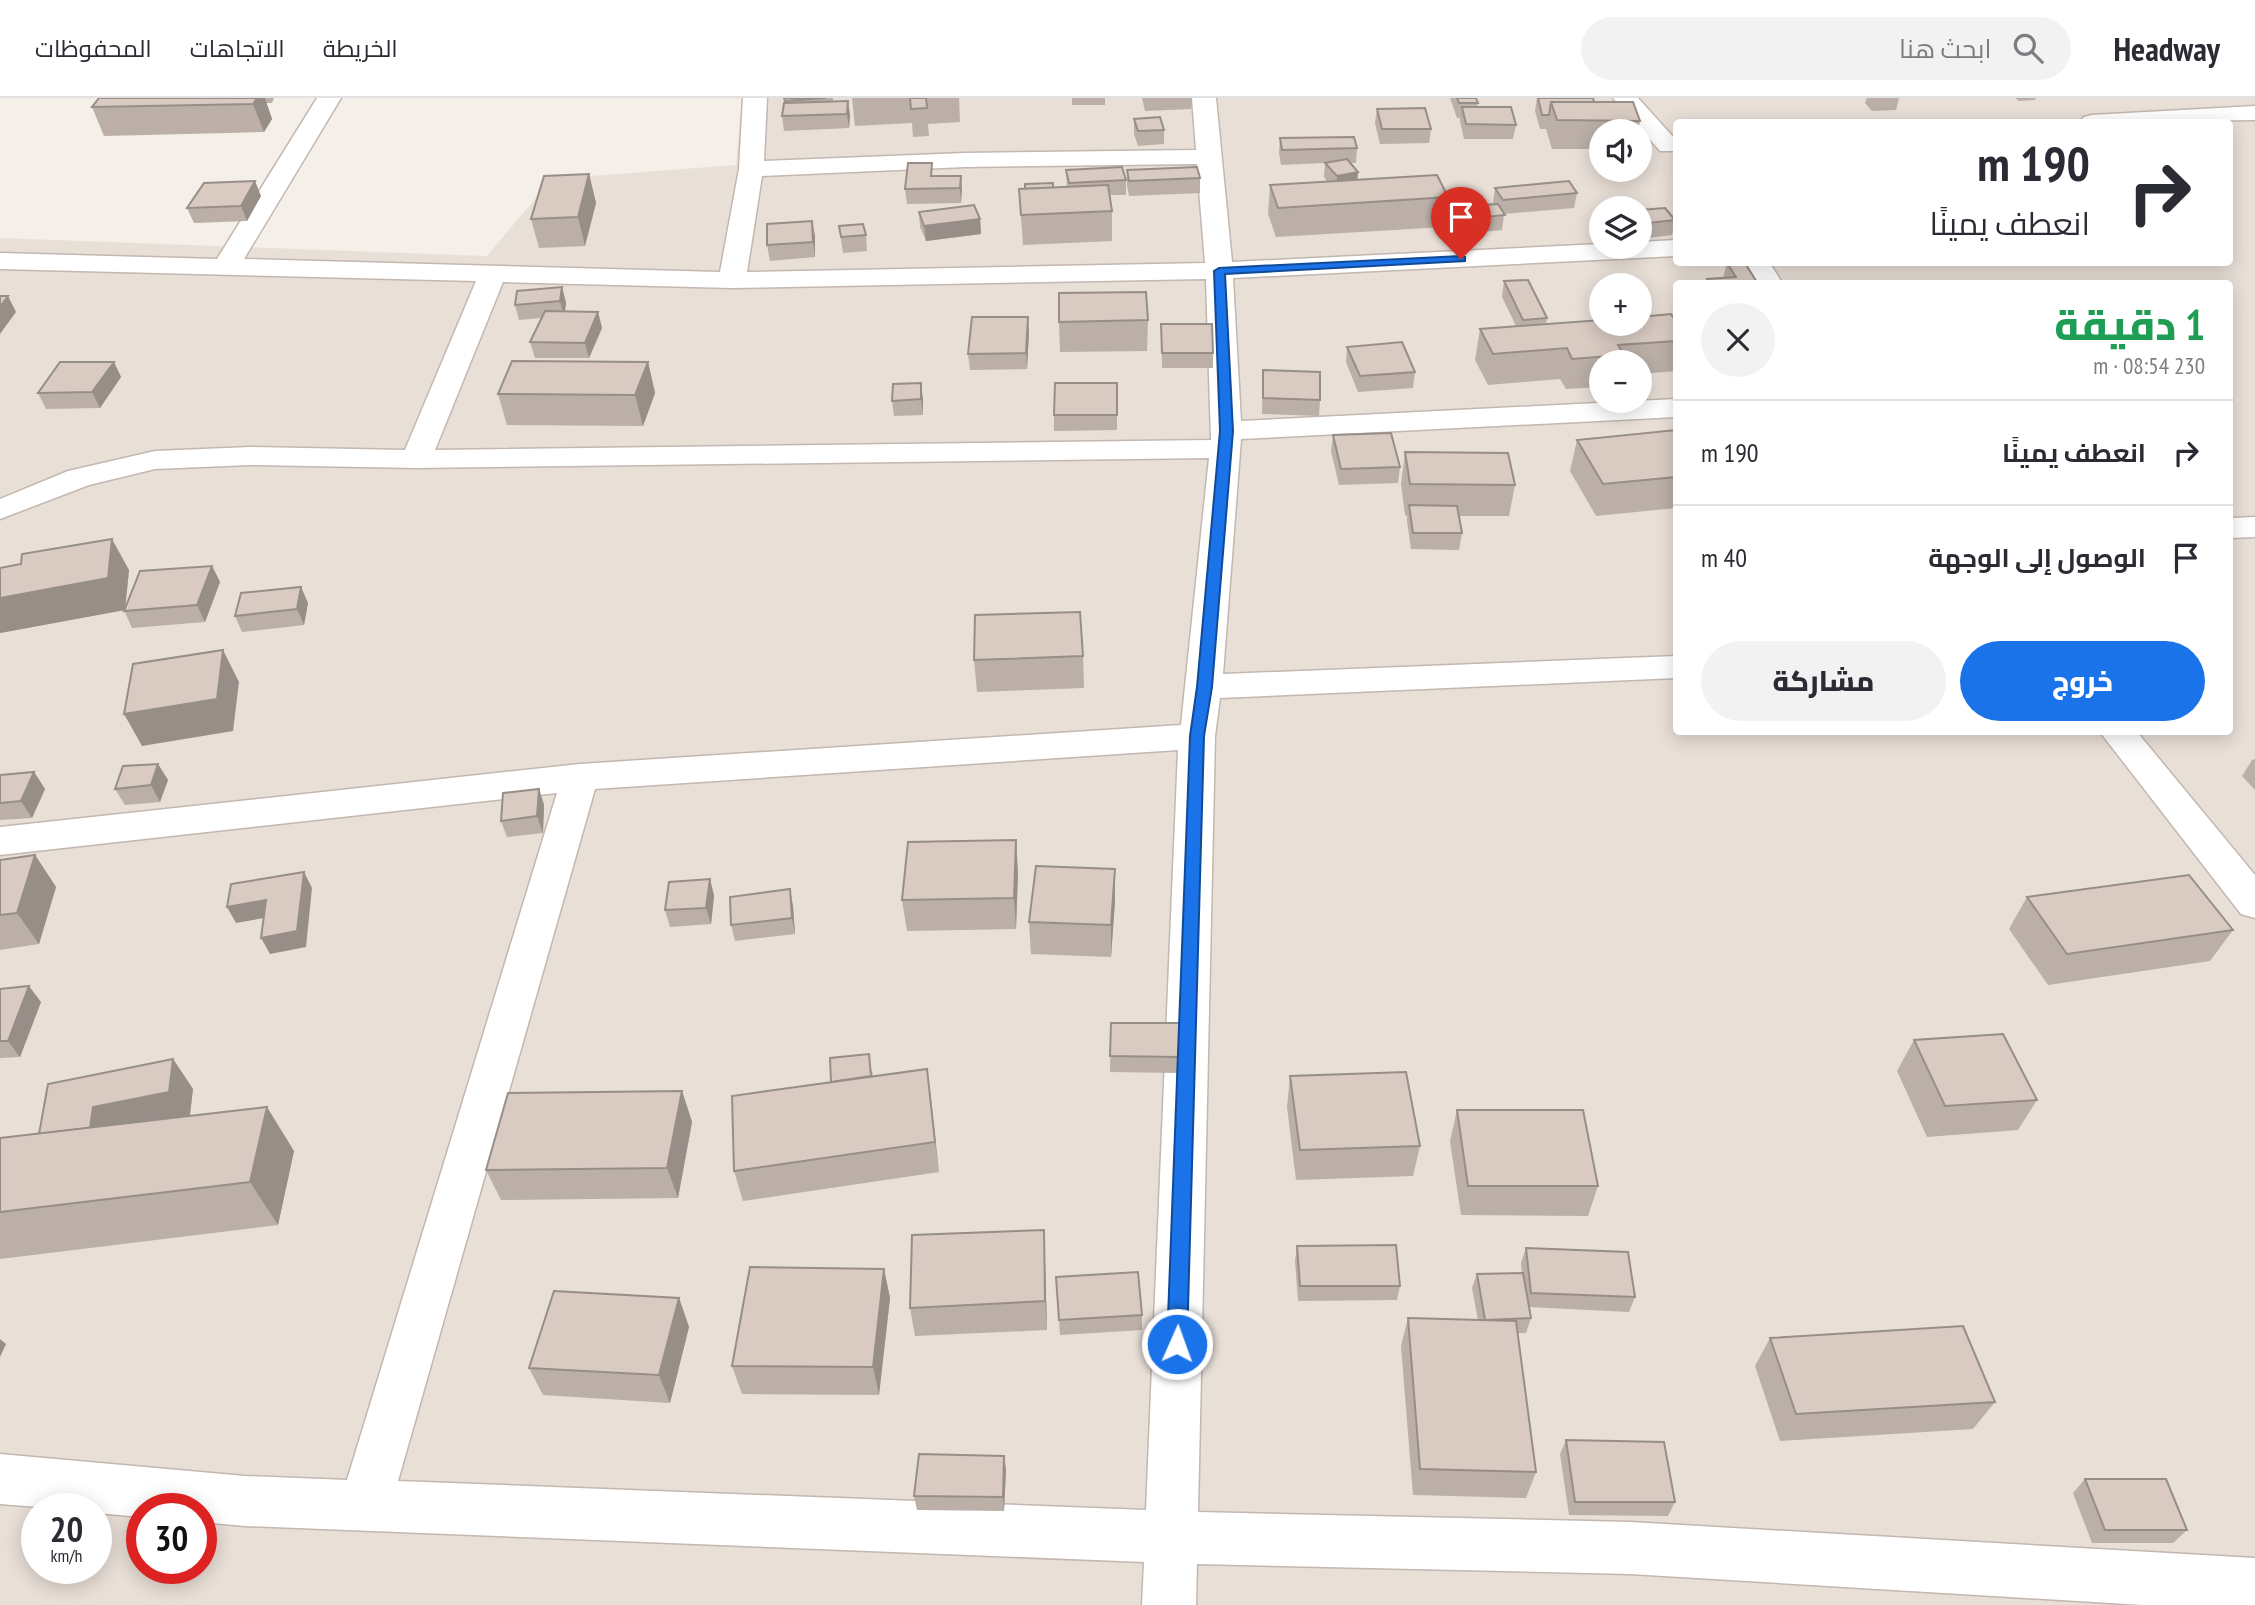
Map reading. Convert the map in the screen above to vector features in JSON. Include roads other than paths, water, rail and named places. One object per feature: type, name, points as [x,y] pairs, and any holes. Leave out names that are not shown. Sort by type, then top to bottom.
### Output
[{"type":"street","points":[[225,268],[329,98]]},
{"type":"street","points":[[732,281],[751,169],[755,98]]},
{"type":"street","points":[[1169,1605],[1197,736],[1204,687],[1225,440],[1219,271],[1204,98]]},
{"type":"street","points":[[1625,98],[1673,149]]},
{"type":"street","points":[[2146,119],[2255,113]]},
{"type":"street","points":[[751,169],[965,160],[1208,157]]},
{"type":"street","points":[[0,261],[732,281],[1219,271],[1673,248]]},
{"type":"street","points":[[416,459],[492,275]]},
{"type":"street","points":[[0,510],[79,478],[155,460],[250,456],[416,459],[1225,440],[1673,408]]},
{"type":"street","points":[[2233,528],[2255,527]]},
{"type":"street","points":[[1204,687],[1673,667]]},
{"type":"street","points":[[2121,735],[2248,885]]},
{"type":"street","points":[[0,841],[580,777],[1197,736]]},
{"type":"street","points":[[365,1506],[580,777]]},
{"type":"street","points":[[0,1479],[244,1501],[1170,1537],[1629,1548],[2255,1585]]}]
